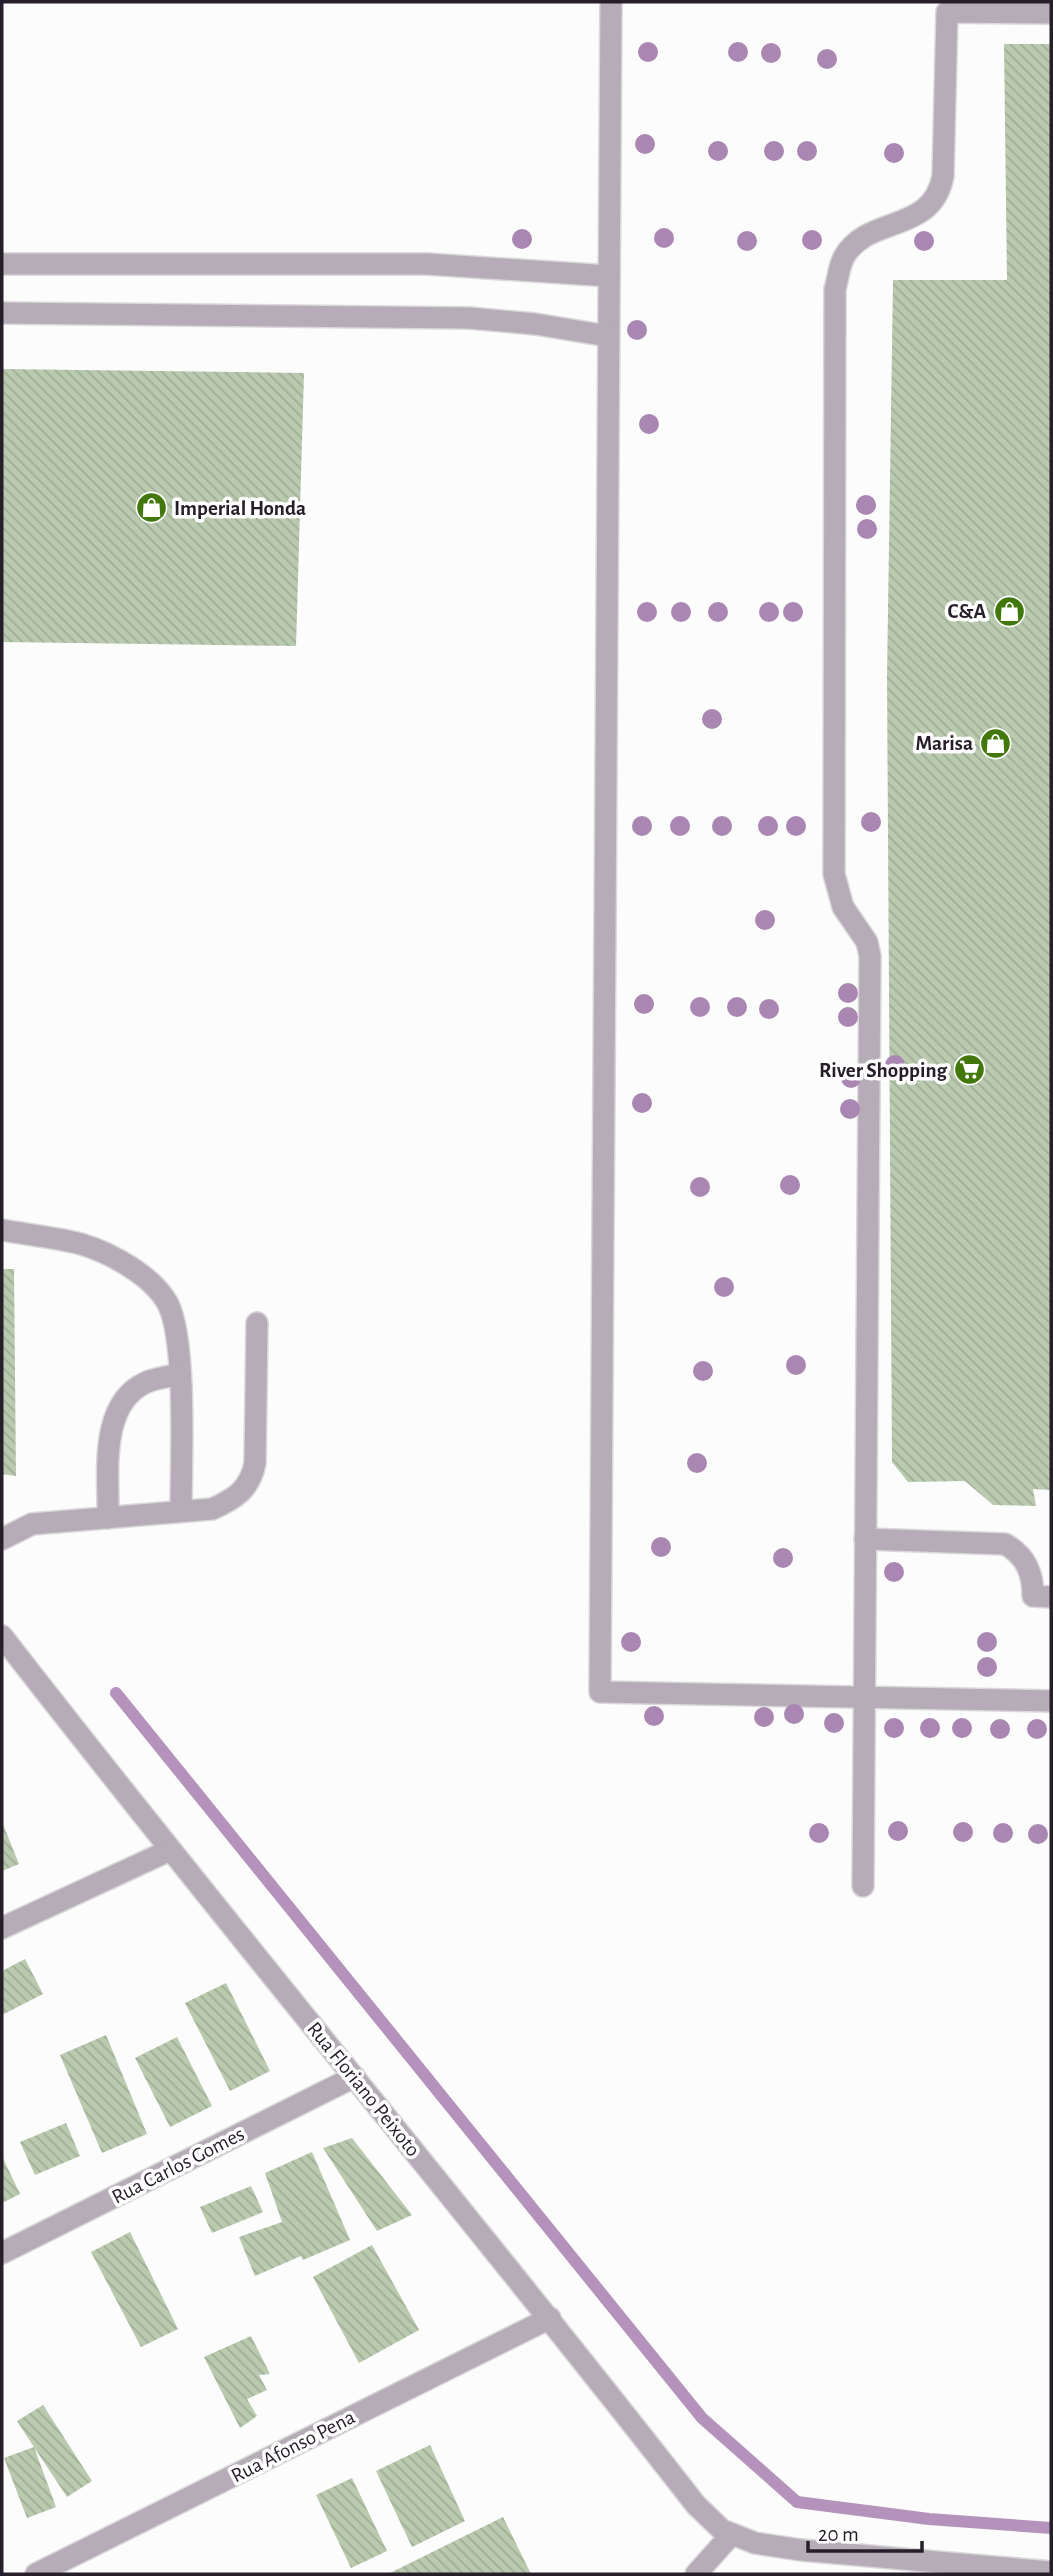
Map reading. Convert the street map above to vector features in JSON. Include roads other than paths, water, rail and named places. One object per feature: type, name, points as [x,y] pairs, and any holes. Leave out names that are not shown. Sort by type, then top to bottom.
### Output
[{"type":"street","points":[[611,2],[600,1692],[1051,1701]]},
{"type":"street","points":[[863,1886],[870,956],[867,942],[843,907],[834,874],[835,289],[843,258],[855,244],[928,209],[940,194],[943,176],[947,12],[1051,13]]},
{"type":"street","points":[[2,264],[427,264],[609,276]]},
{"type":"street","points":[[2,313],[468,318],[535,324],[608,336]]},
{"type":"street","points":[[2,1230],[82,1245],[132,1269],[167,1302],[175,1322],[179,1374],[181,1511]]},
{"type":"street","points":[[2,1539],[32,1524],[212,1509],[232,1501],[243,1491],[253,1474],[257,1444],[257,1323]]},
{"type":"street","points":[[108,1518],[111,1438],[117,1412],[135,1390],[147,1382],[179,1374]]},
{"type":"street","points":[[865,1539],[1005,1545],[1017,1551],[1026,1563],[1033,1578],[1033,1596],[1051,1597]]},
{"type":"street","name":"Rua Floriano Peixoto","points":[[2,1636],[168,1851],[550,2318],[696,2505],[731,2535]]},
{"type":"street","points":[[2,1928],[168,1851]]},
{"type":"street","name":"Rua Carlos Gomes","points":[[2,2253],[354,2077]]},
{"type":"street","name":"Rua Afonso Pena","points":[[36,2574],[550,2318]]},
{"type":"street","points":[[696,2574],[731,2535],[801,2550],[1051,2572]]},
{"type":"waterway","points":[[116,1693],[702,2418],[797,2502],[929,2519],[1051,2528]]},
{"type":"place","name":"Imperial Honda","points":[[151,508]]},
{"type":"place","name":"C&A","points":[[1009,611]]},
{"type":"place","name":"Marisa","points":[[996,743]]},
{"type":"place","name":"River Shopping","points":[[970,1070]]}]
